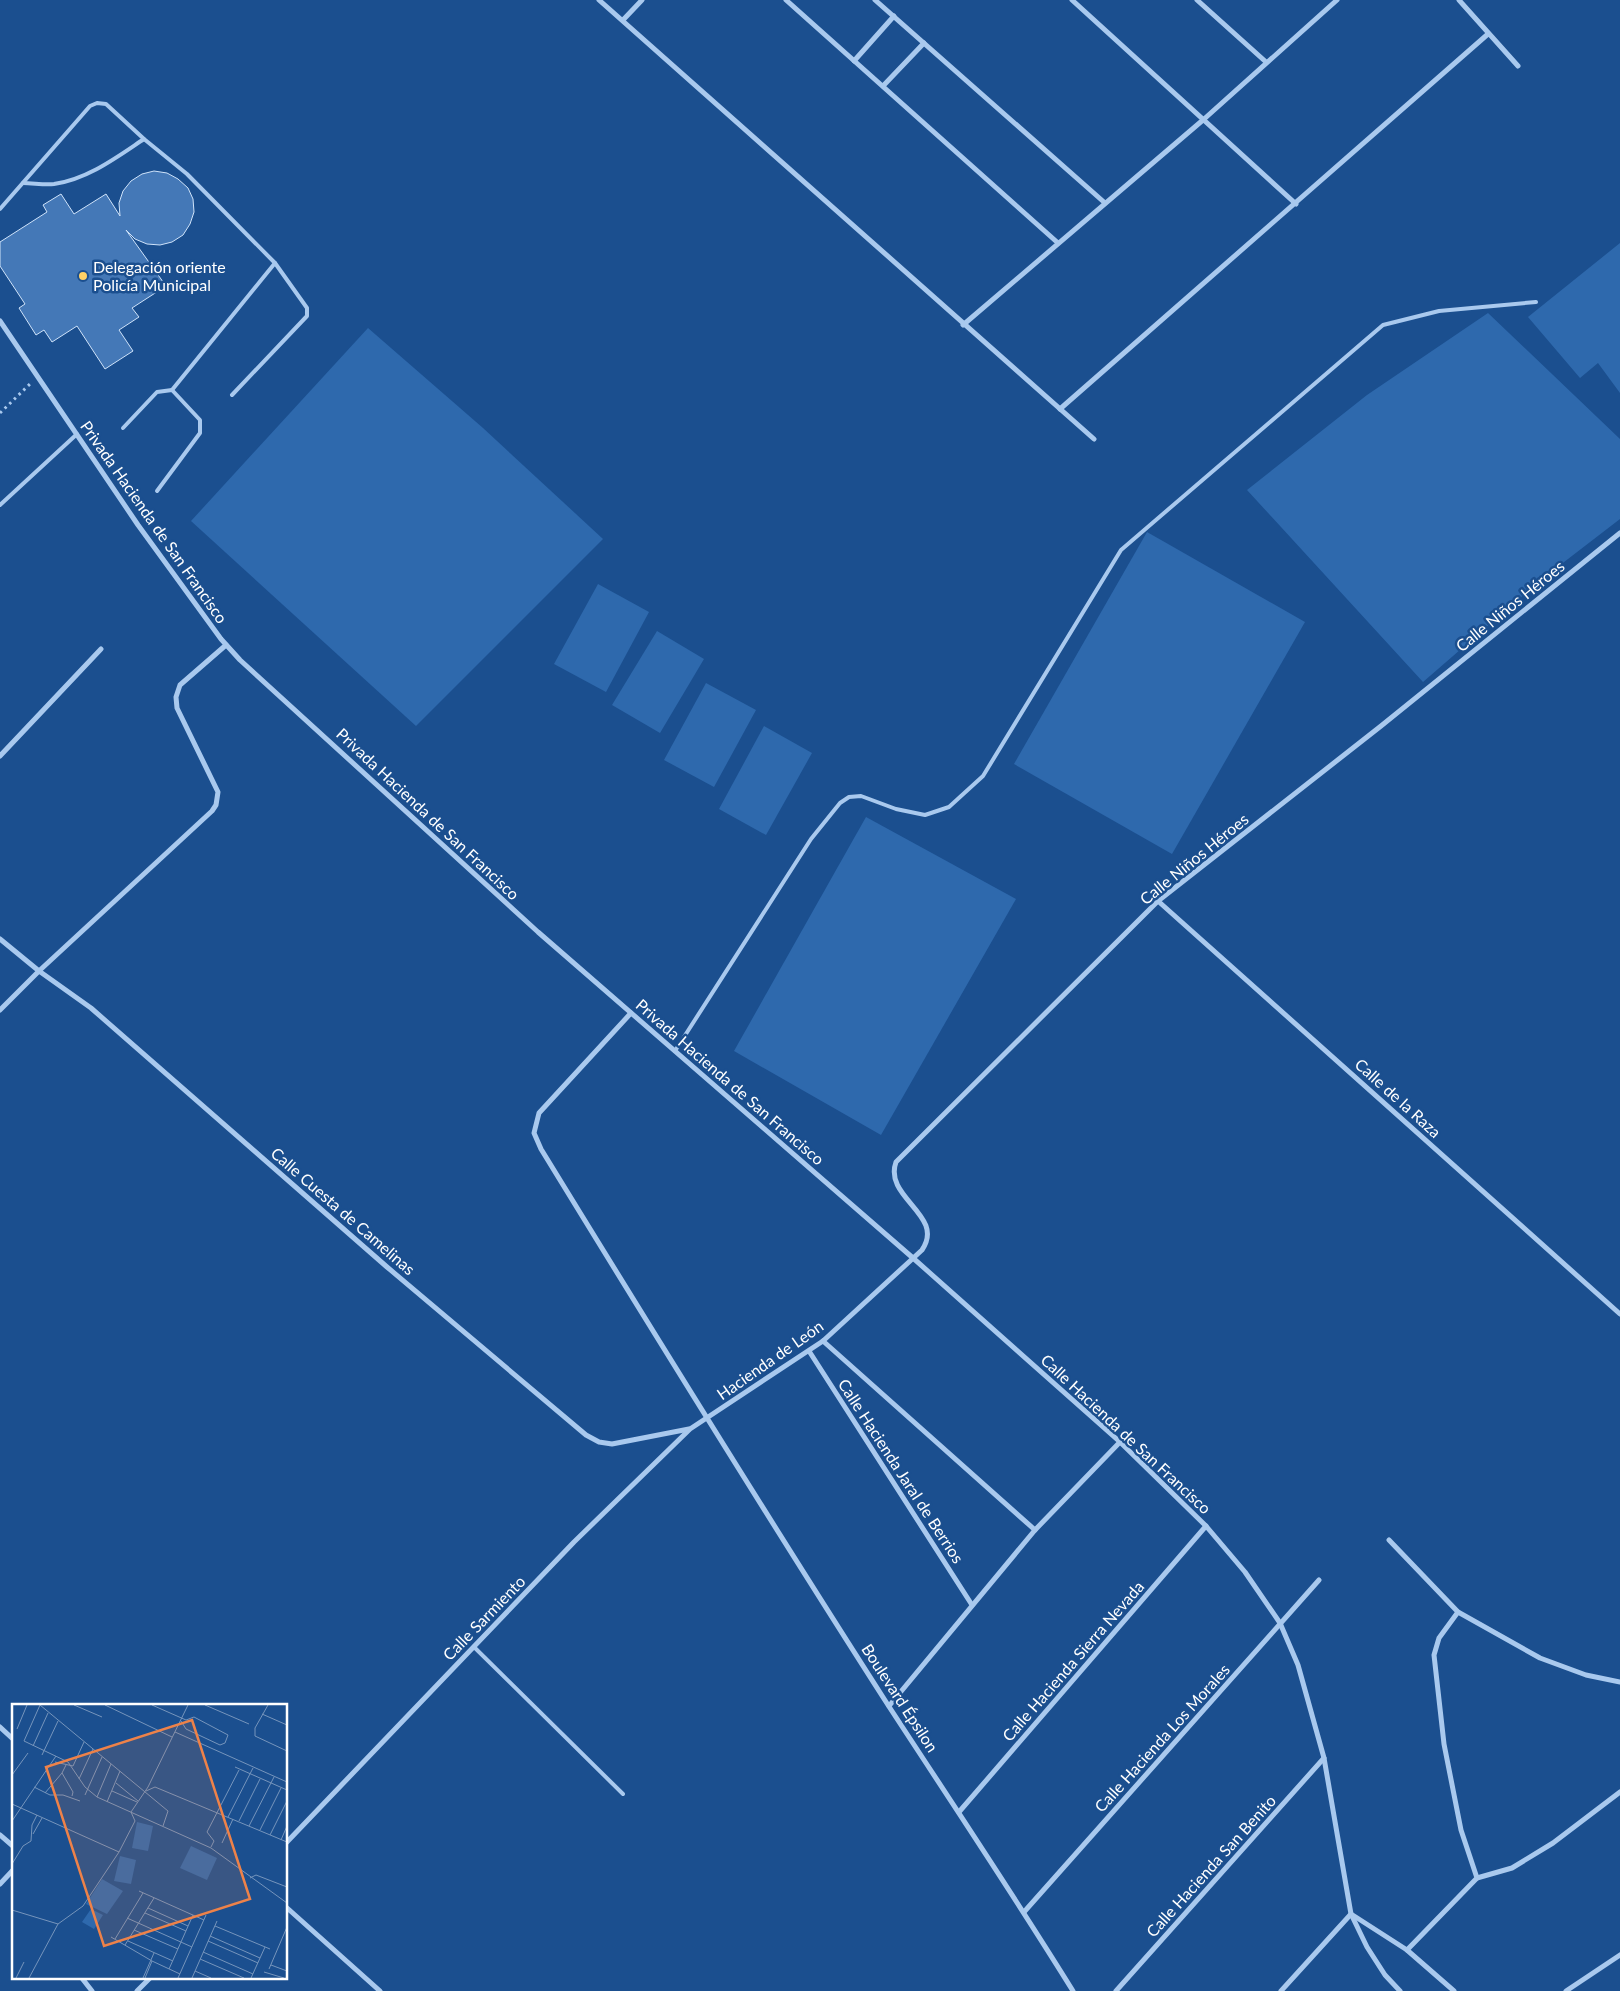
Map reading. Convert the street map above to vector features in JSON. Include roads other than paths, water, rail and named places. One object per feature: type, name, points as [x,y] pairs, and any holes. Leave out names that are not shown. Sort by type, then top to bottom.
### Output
[{"type":"street","points":[[599,0],[963,325],[1094,439]]},
{"type":"street","points":[[623,20],[642,0]]},
{"type":"street","points":[[786,0],[1058,243]]},
{"type":"street","points":[[876,0],[1105,203]]},
{"type":"street","points":[[1072,0],[1296,204]]},
{"type":"street","points":[[1197,0],[1266,62]]},
{"type":"street","points":[[963,325],[1203,120],[1337,0]]},
{"type":"street","points":[[1459,0],[1518,66]]},
{"type":"street","points":[[854,61],[894,16]]},
{"type":"street","points":[[1060,410],[1488,34]]},
{"type":"street","points":[[883,86],[924,42]]},
{"type":"street","name":"Privada Hacienda de San Francisco","points":[[0,321],[138,525],[226,645],[538,932],[913,1258]]},
{"type":"street","name":"Calle Niños Héroes","points":[[913,1258],[928,1241],[928,1232],[925,1223],[897,1186],[894,1169],[896,1162],[1158,901],[1381,726],[1620,533]]},
{"type":"street","points":[[0,1010],[39,971],[212,811],[216,805],[218,792],[176,708],[176,697],[180,685],[226,645]]},
{"type":"street","points":[[0,756],[101,649]]},
{"type":"street","name":"Calle de la Raza","points":[[1158,901],[1620,1314]]},
{"type":"street","name":"Calle Cuesta de Camelinas","points":[[0,939],[39,971],[90,1008],[380,1260],[586,1435],[599,1442],[612,1444],[690,1429]]},
{"type":"street","name":"Boulevard Épsilon","points":[[631,1013],[539,1113],[534,1133],[541,1149],[706,1419],[889,1706],[1024,1912],[1072,1991]]},
{"type":"street","name":"Hacienda de León","points":[[706,1419],[823,1341],[913,1258]]},
{"type":"street","name":"Calle Hacienda de San Francisco","points":[[913,1258],[1120,1442],[1206,1526],[1245,1572],[1280,1623],[1298,1665],[1324,1758],[1351,1914],[1367,1947],[1385,1975],[1400,1991]]},
{"type":"street","name":"Calle Hacienda Jaral de Berrios","points":[[823,1341],[1035,1530]]},
{"type":"street","name":"Calle Hacienda Jaral de Berrios","points":[[809,1351],[972,1605]]},
{"type":"street","name":"Calle Sarmiento","points":[[288,1841],[574,1542],[690,1429],[706,1419]]},
{"type":"street","points":[[889,1706],[1035,1530],[1120,1442]]},
{"type":"street","name":"Calle Hacienda Sierra Nevada","points":[[959,1812],[1206,1526]]},
{"type":"street","points":[[1389,1540],[1458,1612],[1540,1658],[1586,1675],[1620,1682]]},
{"type":"street","name":"Calle Hacienda Los Morales","points":[[1024,1912],[1319,1580]]},
{"type":"street","points":[[1458,1612],[1439,1638],[1434,1655],[1444,1744],[1462,1830],[1477,1878]]},
{"type":"street","points":[[0,1727],[12,1738]]},
{"type":"street","name":"Calle Hacienda San Benito","points":[[1116,1991],[1324,1758]]},
{"type":"street","points":[[1407,1950],[1477,1878],[1512,1868],[1553,1843],[1620,1792]]},
{"type":"street","points":[[0,1835],[12,1845]]},
{"type":"street","points":[[0,1884],[12,1871]]},
{"type":"street","points":[[288,1909],[380,1991]]},
{"type":"street","points":[[1281,1991],[1351,1914],[1407,1950],[1454,1991]]},
{"type":"street","points":[[1566,1991],[1620,1955]]},
{"type":"street","points":[[81,1978],[92,1991]]},
{"type":"street","points":[[137,1991],[150,1978]]},
{"type":"lane","points":[[0,209],[90,106],[97,103],[106,104],[144,139],[187,174],[275,263],[307,308],[307,316],[232,395]]},
{"type":"lane","points":[[23,183],[52,184],[69,181],[100,167],[144,139]]},
{"type":"lane","points":[[123,428],[157,392],[172,390],[275,263]]},
{"type":"lane","points":[[675,1051],[811,839],[840,803],[849,798],[861,796],[896,809],[925,815],[950,807],[983,776],[1122,550],[1383,325],[1439,311],[1536,302]]},
{"type":"lane","points":[[157,491],[200,432],[201,426],[200,420],[172,390]]},
{"type":"lane","points":[[0,505],[77,434]]},
{"type":"lane","points":[[474,1647],[623,1794]]},
{"type":"place","name":"Delegación oriente Policía Municipal","points":[[83,276]]}]
